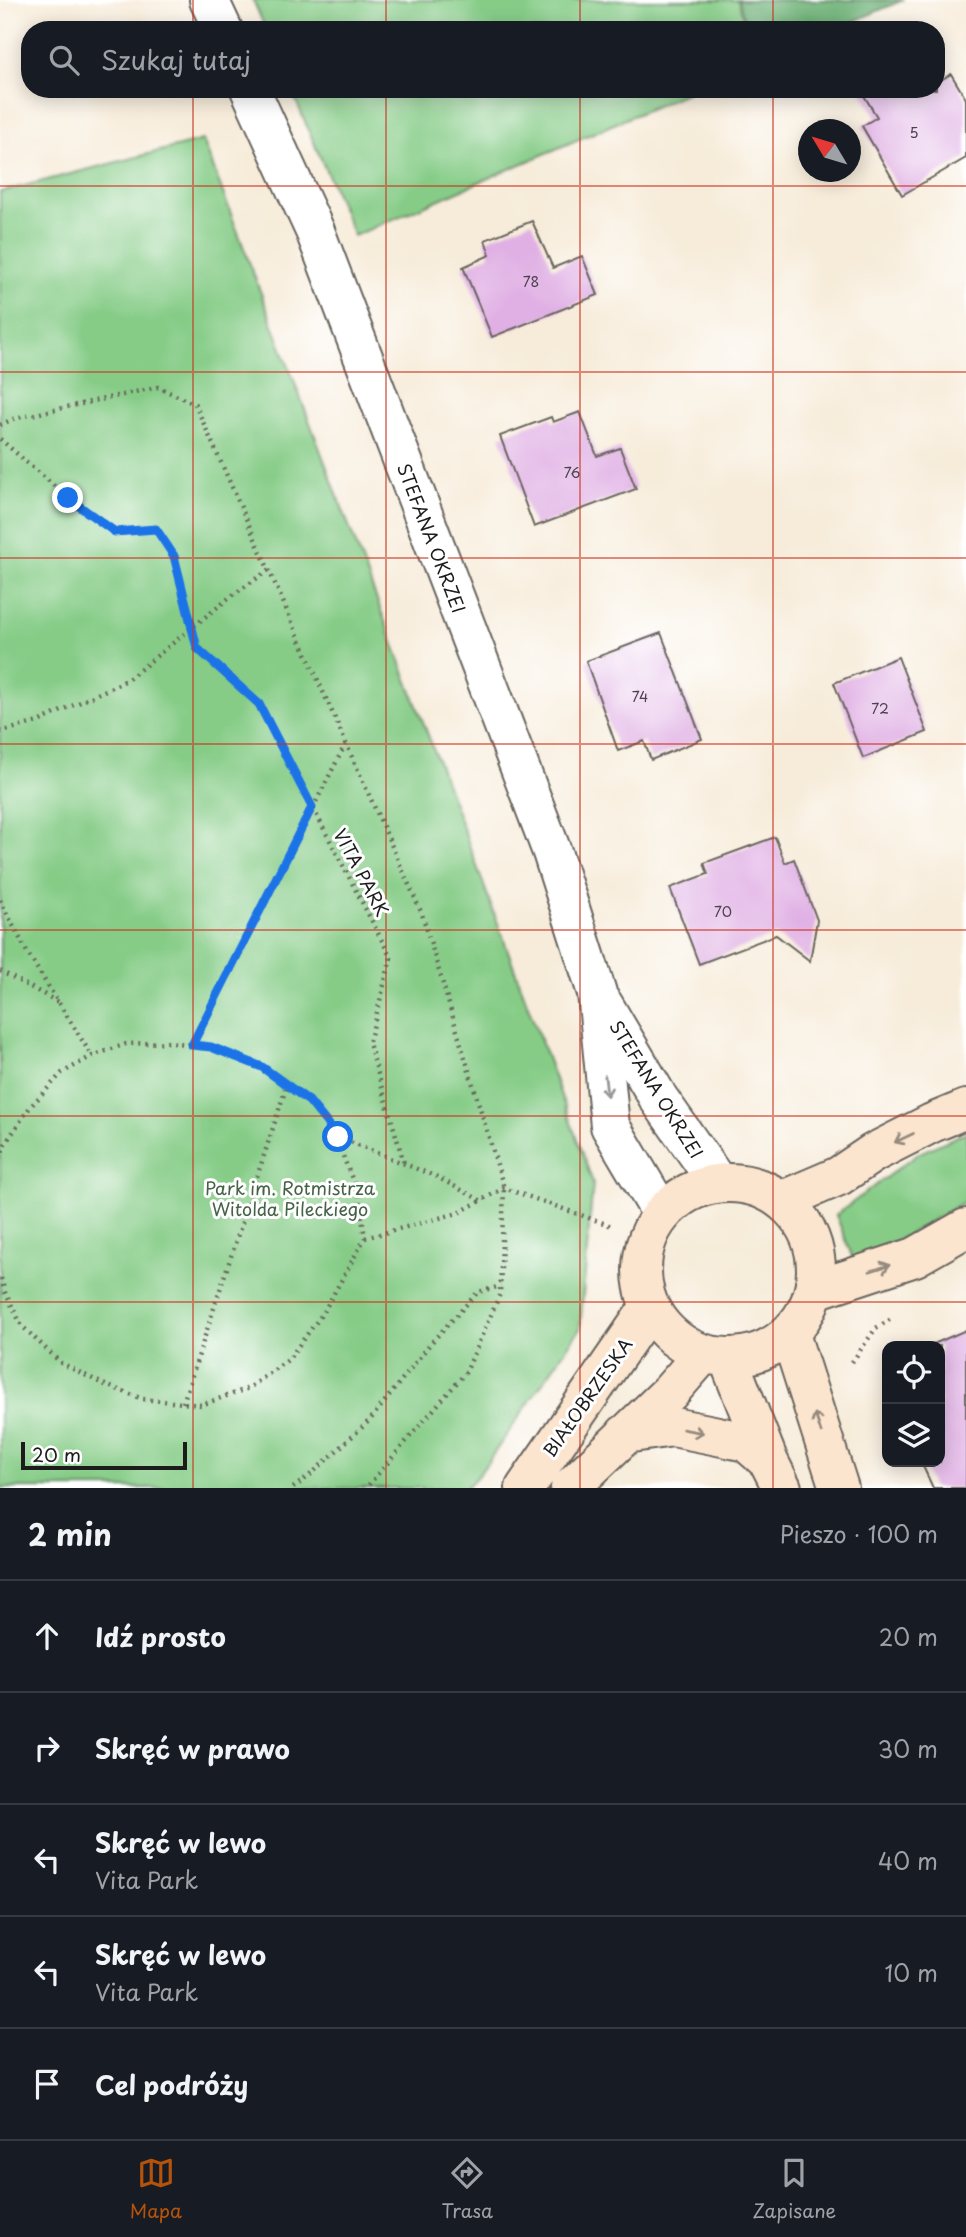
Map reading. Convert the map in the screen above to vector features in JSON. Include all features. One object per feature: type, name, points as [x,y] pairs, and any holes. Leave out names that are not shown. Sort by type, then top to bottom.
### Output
[{"type":"street","points":[[209,0],[219,21]]},
{"type":"street","name":"STEFANA OKRZEI","points":[[254,98],[325,256],[552,852],[597,993],[610,1126],[662,1214]]},
{"type":"street","name":"STEFANA OKRZEI","points":[[597,993],[659,1099],[718,1183]]},
{"type":"street","points":[[783,1200],[839,1175],[897,1141],[966,1110]]},
{"type":"street","points":[[718,1183],[752,1185],[783,1200],[801,1219],[813,1241],[817,1265],[815,1290],[806,1314],[790,1334],[761,1352],[715,1356],[681,1344],[663,1328],[650,1307],[641,1275],[645,1242],[662,1214],[687,1193],[718,1183]]},
{"type":"street","points":[[815,1290],[915,1257],[966,1228]]},
{"type":"street","name":"BIAŁOBRZESKA","points":[[525,1488],[650,1307]]},
{"type":"street","points":[[790,1334],[839,1488]]},
{"type":"street","points":[[570,1488],[670,1392],[715,1356]]},
{"type":"street","points":[[715,1356],[776,1475]]},
{"type":"street","points":[[625,1434],[673,1427],[713,1434],[746,1443],[776,1475]]},
{"type":"path","points":[[0,425],[13,419],[158,387],[195,404],[422,914],[504,1188],[501,1286],[466,1372],[366,1488]]},
{"type":"path","name":"VITA PARK","points":[[0,439],[68,498],[115,532],[156,529],[174,556],[197,648],[259,704],[391,958],[369,1043],[404,1163]]},
{"type":"path","points":[[0,732],[38,722],[127,680],[269,569]]},
{"type":"path","points":[[192,1045],[346,742]]},
{"type":"path","points":[[0,900],[28,954],[92,1056]]},
{"type":"path","points":[[0,971],[59,1003]]},
{"type":"path","points":[[0,1158],[5,1144],[30,1107],[62,1073],[92,1056],[126,1044],[170,1042],[211,1047],[262,1067],[309,1101],[338,1137],[359,1196],[365,1238],[323,1313],[288,1360],[249,1388],[201,1405],[143,1399],[103,1384],[61,1363],[22,1326],[5,1292],[0,1275]]},
{"type":"path","points":[[183,1403],[287,1085]]},
{"type":"path","points":[[338,1137],[437,1177],[482,1201]]},
{"type":"path","points":[[365,1238],[458,1213],[504,1188]]},
{"type":"path","points":[[293,1488],[370,1420],[430,1344],[478,1292],[501,1286]]},
{"type":"green space","points":[[253,0],[738,0],[744,21],[262,21]]},
{"type":"green space","points":[[738,0],[903,0],[855,21],[744,21]]},
{"type":"green space","points":[[295,98],[674,98],[354,236]]},
{"type":"green space","name":"Park im. Rotmistrza Witolda Pileckiego","points":[[203,140],[453,801],[593,1183],[580,1329],[480,1473],[466,1488],[0,1488],[0,192]]},
{"type":"green space","points":[[966,1132],[966,1201],[898,1240],[853,1259],[836,1215],[917,1154]]},
{"type":"building","points":[[951,74],[966,99],[966,158],[902,195],[862,126],[877,117],[865,98],[945,98],[945,78]]},
{"type":"building","points":[[532,221],[553,268],[582,256],[598,295],[492,337],[463,267],[490,255],[485,240]]},
{"type":"building","points":[[580,412],[597,456],[620,448],[636,489],[534,527],[500,436],[551,417],[553,422]]},
{"type":"building","points":[[661,633],[702,739],[651,760],[644,741],[618,751],[586,661]]},
{"type":"building","points":[[898,657],[927,732],[863,758],[834,683]]},
{"type":"building","points":[[775,837],[785,863],[794,859],[817,920],[810,961],[776,935],[699,964],[670,888],[708,874],[704,863]]},
{"type":"building","points":[[966,1330],[966,1488],[933,1488],[923,1467],[945,1467],[945,1341],[941,1341]]},
{"type":"route","points":[[68,498],[115,532],[156,529],[174,556],[197,648],[259,704],[312,807],[192,1045],[211,1047],[262,1067],[309,1101],[338,1137]]}]
